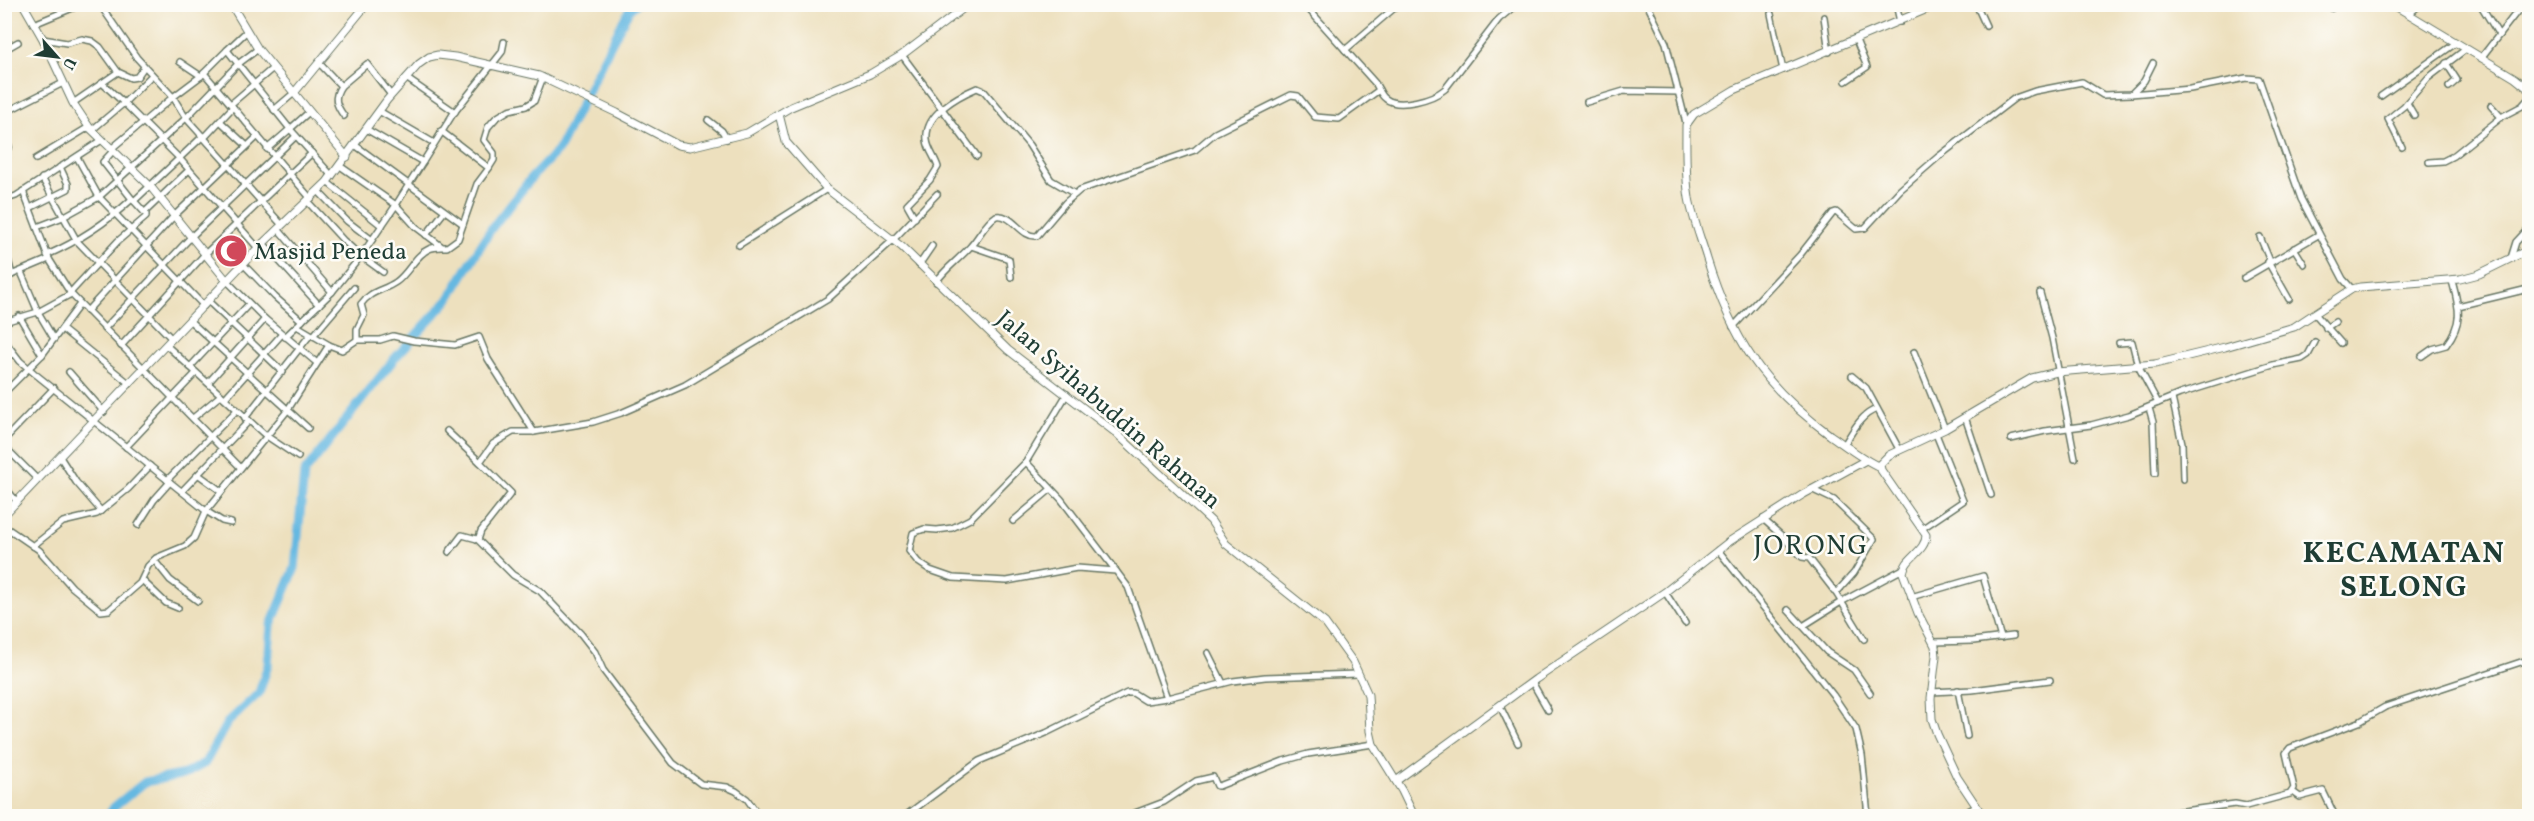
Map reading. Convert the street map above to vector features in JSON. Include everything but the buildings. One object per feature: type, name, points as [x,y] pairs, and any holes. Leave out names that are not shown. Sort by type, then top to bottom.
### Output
[{"type":"street","points":[[32,4],[24,7],[44,39],[73,103],[91,129],[150,186],[227,281],[299,350],[317,363]]},
{"type":"street","points":[[34,24],[82,4]]},
{"type":"street","points":[[231,4],[246,32],[273,68],[347,157]]},
{"type":"street","points":[[274,110],[294,93],[367,4]]},
{"type":"street","points":[[4,515],[260,246],[330,179],[391,95],[425,59],[438,55],[466,59],[492,67],[543,77],[682,147],[690,147],[727,139],[759,128],[779,114],[854,82],[902,55],[969,4]]},
{"type":"street","points":[[1304,4],[1387,100],[1398,104],[1441,93],[1450,85],[1499,19],[1514,5]]},
{"type":"street","points":[[1345,50],[1399,4]]},
{"type":"street","points":[[1647,4],[1666,43],[1686,123],[1689,198],[1715,285],[1732,327],[1753,361],[1790,404],[1844,445],[1880,467],[1926,535],[1926,542],[1903,569],[1841,602],[1803,626]]},
{"type":"street","points":[[1896,4],[1900,22]]},
{"type":"street","points":[[1686,123],[1694,114],[1722,96],[1900,22],[1925,7],[1939,4]]},
{"type":"street","points":[[1976,4],[1986,26]]},
{"type":"street","points":[[2392,4],[2515,78],[2529,90]]},
{"type":"street","points":[[2409,14],[2421,4]]},
{"type":"street","points":[[2480,4],[2499,35]]},
{"type":"street","points":[[2481,58],[2523,4]]},
{"type":"street","points":[[102,9],[144,67],[168,89],[186,117],[260,202],[332,292]]},
{"type":"street","points":[[1771,14],[1782,70]]},
{"type":"street","points":[[1824,17],[1829,52]]},
{"type":"street","points":[[4,322],[38,312],[71,293],[97,264],[146,217],[145,212],[117,182],[103,162],[112,150],[202,74],[246,32]]},
{"type":"street","points":[[44,39],[67,43],[82,39],[92,41],[100,47],[118,72],[134,79],[144,67]]},
{"type":"street","points":[[1846,81],[1867,68],[1856,40]]},
{"type":"street","points":[[4,50],[18,42]]},
{"type":"street","points":[[192,418],[223,397],[248,374],[264,354],[332,292],[382,226],[455,111],[492,67],[504,49],[504,42]]},
{"type":"street","points":[[2381,96],[2456,43]]},
{"type":"street","points":[[37,227],[63,217],[99,197],[186,117],[238,64],[258,48]]},
{"type":"street","points":[[2402,147],[2388,119],[2407,103],[2424,81],[2466,49]]},
{"type":"street","points":[[227,50],[274,110],[312,153],[330,179],[382,226]]},
{"type":"street","points":[[902,55],[977,156]]},
{"type":"street","points":[[180,62],[202,74],[216,87],[309,200],[361,256],[383,272]]},
{"type":"street","points":[[319,63],[341,86]]},
{"type":"street","points":[[2131,94],[2144,81],[2153,63]]},
{"type":"street","points":[[2446,63],[2457,80],[2450,87]]},
{"type":"street","points":[[344,116],[335,98],[341,86],[366,64],[391,95]]},
{"type":"street","points":[[4,278],[21,272],[77,242],[114,215],[150,186],[203,137],[254,83],[273,68]]},
{"type":"street","points":[[73,103],[118,72]]},
{"type":"street","points":[[36,159],[91,129],[124,104],[152,75]]},
{"type":"street","points":[[357,340],[357,329],[364,315],[361,304],[366,298],[375,291],[396,282],[427,250],[455,243],[479,180],[494,160],[494,153],[484,140],[488,127],[502,113],[526,106],[534,101],[543,77]]},
{"type":"street","points":[[406,78],[455,111]]},
{"type":"street","points":[[1732,327],[1800,255],[1833,213],[1836,212],[1856,229],[1865,228],[1900,190],[1930,163],[2015,98],[2035,91],[2082,82],[2103,95],[2190,89],[2246,78],[2259,80],[2301,199],[2343,279],[2352,289]]},
{"type":"street","points":[[4,112],[63,83]]},
{"type":"street","points":[[102,83],[162,139],[238,225],[320,305]]},
{"type":"street","points":[[915,218],[907,204],[938,165],[928,144],[927,134],[931,124],[959,97],[978,88],[1029,145],[1052,180],[1075,194]]},
{"type":"street","points":[[936,282],[971,246],[989,222],[1000,215],[1005,216],[1030,236],[1037,236],[1058,210],[1075,194],[1096,183],[1195,150],[1215,134],[1291,95],[1298,96],[1315,117],[1336,119],[1344,116],[1379,90]]},
{"type":"street","points":[[1587,102],[1624,91],[1679,92]]},
{"type":"street","points":[[2429,162],[2443,161],[2453,156],[2501,117],[2522,106],[2529,97]]},
{"type":"street","points":[[2407,103],[2414,116]]},
{"type":"street","points":[[2492,106],[2501,117]]},
{"type":"street","points":[[379,111],[434,143]]},
{"type":"street","points":[[267,149],[309,112]]},
{"type":"street","name":"Jalan Syihabuddin Rahman","points":[[779,114],[786,142],[827,189],[919,265],[1008,350],[1116,433],[1211,521],[1226,544],[1325,623],[1341,644],[1368,695],[1373,744],[1414,816]]},
{"type":"street","points":[[708,120],[722,131],[727,139]]},
{"type":"street","points":[[220,121],[247,146]]},
{"type":"street","points":[[366,129],[423,162]]},
{"type":"street","points":[[441,131],[489,168]]},
{"type":"street","points":[[87,311],[174,216],[258,136]]},
{"type":"street","points":[[104,329],[191,237],[296,136]]},
{"type":"street","points":[[4,140],[9,147]]},
{"type":"street","points":[[4,200],[77,158],[102,140]]},
{"type":"street","points":[[355,145],[410,183],[462,224]]},
{"type":"street","points":[[121,346],[205,254],[312,153]]},
{"type":"street","points":[[77,158],[99,197],[114,215],[181,282],[231,323],[283,372]]},
{"type":"street","points":[[340,166],[396,205],[426,235],[442,247]]},
{"type":"street","points":[[30,208],[69,188],[60,167]]},
{"type":"street","points":[[145,212],[189,170]]},
{"type":"street","points":[[42,178],[77,242],[172,339]]},
{"type":"street","points":[[739,245],[827,189]]},
{"type":"street","points":[[23,191],[48,257],[71,293],[240,467]]},
{"type":"street","points":[[318,191],[352,225],[372,240]]},
{"type":"street","points":[[480,462],[493,444],[515,432],[534,432],[601,420],[676,391],[822,304],[892,241],[937,194]]},
{"type":"street","points":[[426,235],[444,212]]},
{"type":"street","points":[[2511,258],[2516,242],[2529,226]]},
{"type":"street","points":[[2244,278],[2269,261],[2318,234]]},
{"type":"street","points":[[2259,237],[2289,299]]},
{"type":"street","points":[[919,265],[932,246]]},
{"type":"street","points":[[971,246],[1009,259],[1011,277]]},
{"type":"street","points":[[5,248],[12,275]]},
{"type":"street","points":[[2294,248],[2304,264]]},
{"type":"street","points":[[1880,467],[1882,459],[1899,449],[1936,434],[2026,381],[2059,372],[2170,362],[2289,329],[2316,315],[2352,289],[2371,285],[2452,281],[2479,274],[2529,249]]},
{"type":"street","points":[[243,264],[302,321]]},
{"type":"street","points":[[21,272],[38,312],[54,339]]},
{"type":"street","points":[[2422,356],[2432,349],[2446,345],[2452,337],[2459,319],[2452,281]]},
{"type":"street","points":[[182,491],[224,449],[299,350],[354,288]]},
{"type":"street","points":[[2458,306],[2528,289]]},
{"type":"street","points":[[2040,293],[2059,372],[2075,458]]},
{"type":"street","points":[[190,367],[249,303]]},
{"type":"street","points":[[4,393],[42,355],[80,304]]},
{"type":"street","points":[[2316,315],[2341,343]]},
{"type":"street","points":[[19,316],[42,355]]},
{"type":"street","points":[[208,383],[265,319]]},
{"type":"street","points":[[190,321],[308,428]]},
{"type":"street","points":[[2326,328],[2335,322]]},
{"type":"street","points":[[297,326],[311,336],[342,350],[357,340],[398,337],[455,345],[479,337],[488,359],[534,432]]},
{"type":"street","points":[[62,328],[130,384]]},
{"type":"street","points":[[4,340],[13,354],[30,369],[168,481],[206,511],[223,522],[231,523]]},
{"type":"street","points":[[2119,343],[2132,342],[2138,366],[2158,403]]},
{"type":"street","points":[[2011,439],[2045,431],[2101,423],[2149,408],[2172,398],[2273,365],[2302,359],[2308,355],[2315,342]]},
{"type":"street","points":[[166,345],[265,435],[298,458]]},
{"type":"street","points":[[4,526],[46,556],[72,587],[103,611],[109,610],[142,580],[154,560],[190,542],[206,511],[265,435],[287,411],[329,345]]},
{"type":"street","points":[[1914,352],[1945,429]]},
{"type":"street","points":[[4,358],[13,354]]},
{"type":"street","points":[[69,372],[104,412]]},
{"type":"street","points":[[126,447],[196,373]]},
{"type":"street","points":[[1852,376],[1866,388],[1899,449]]},
{"type":"street","points":[[4,382],[10,388]]},
{"type":"street","points":[[4,440],[54,388]]},
{"type":"street","points":[[1067,394],[1026,462],[965,522],[952,528],[937,530],[925,528],[913,533],[909,545],[912,556],[930,570],[953,578],[1007,581],[1077,568],[1116,571]]},
{"type":"street","points":[[2172,398],[2182,443],[2183,479]]},
{"type":"street","points":[[2149,408],[2153,422],[2155,472]]},
{"type":"street","points":[[1844,445],[1870,411],[1877,409]]},
{"type":"street","points":[[138,525],[168,481],[237,410]]},
{"type":"street","points":[[1965,417],[1990,495]]},
{"type":"street","points":[[447,431],[511,493],[477,539]]},
{"type":"street","points":[[1923,528],[1963,501],[1936,434]]},
{"type":"street","points":[[4,446],[38,480]]},
{"type":"street","points":[[60,457],[76,482],[101,511]]},
{"type":"street","points":[[1396,781],[1532,682],[1665,592],[1718,550],[1763,519],[1811,489],[1866,460]]},
{"type":"street","points":[[1026,462],[1051,489],[1128,587],[1167,698]]},
{"type":"street","points":[[33,546],[59,525],[92,516],[101,511],[150,466]]},
{"type":"street","points":[[199,475],[221,491]]},
{"type":"street","points":[[4,486],[16,501]]},
{"type":"street","points":[[1013,521],[1051,489]]},
{"type":"street","points":[[1811,489],[1834,500],[1874,539],[1854,573],[1836,593]]},
{"type":"street","points":[[1763,519],[1802,558],[1809,558],[1836,593],[1864,639]]},
{"type":"street","points":[[448,552],[462,535],[477,539],[513,575],[538,589],[595,652],[603,670],[672,764],[701,784],[727,787],[736,791],[747,799],[759,816]]},
{"type":"street","points":[[2529,545],[2529,555]]},
{"type":"street","points":[[1718,550],[1833,695],[1856,729],[1862,755],[1868,816]]},
{"type":"street","points":[[154,560],[170,580],[198,601]]},
{"type":"street","points":[[1903,569],[1911,597],[1934,642],[1936,656],[1931,692],[1932,719],[1957,777],[1983,816]]},
{"type":"street","points":[[1911,597],[1983,576],[2001,638]]},
{"type":"street","points":[[142,580],[166,603],[178,608]]},
{"type":"street","points":[[1665,592],[1685,623]]},
{"type":"street","points":[[1788,610],[1827,652],[1854,670],[1870,693]]},
{"type":"street","points":[[1934,642],[1973,641],[2013,636]]},
{"type":"street","points":[[1208,653],[1223,683]]},
{"type":"street","points":[[2335,816],[2322,790],[2300,797],[2293,792],[2286,758],[2290,748],[2359,722],[2385,707],[2529,659]]},
{"type":"street","points":[[905,816],[979,761],[1046,733],[1127,693],[1132,693],[1146,701],[1167,698],[1223,683],[1265,677],[1358,674]]},
{"type":"street","points":[[1931,692],[2050,680]]},
{"type":"street","points":[[1532,682],[1548,710]]},
{"type":"street","points":[[1958,690],[1967,736]]},
{"type":"street","points":[[1500,706],[1518,743]]},
{"type":"street","points":[[1127,816],[1164,802],[1203,779],[1213,777],[1220,786],[1283,761],[1308,754],[1373,744]]},
{"type":"street","points":[[2146,816],[2235,804],[2246,806],[2293,792]]},
{"type":"street","points":[[1958,816],[1976,807]]},
{"type":"waterway","points":[[108,816],[114,807],[145,782],[185,774],[205,763],[227,723],[259,693],[268,665],[271,625],[295,568],[304,473],[395,358],[448,300],[491,229],[533,176],[558,150],[611,44],[629,10],[635,4]]},
{"type":"place","name":"Masjid Peneda","points":[[231,251]]},
{"type":"district","name":"JORONG","points":[[1811,545]]},
{"type":"district","name":"KECAMATAN SELONG","points":[[2404,569]]}]
